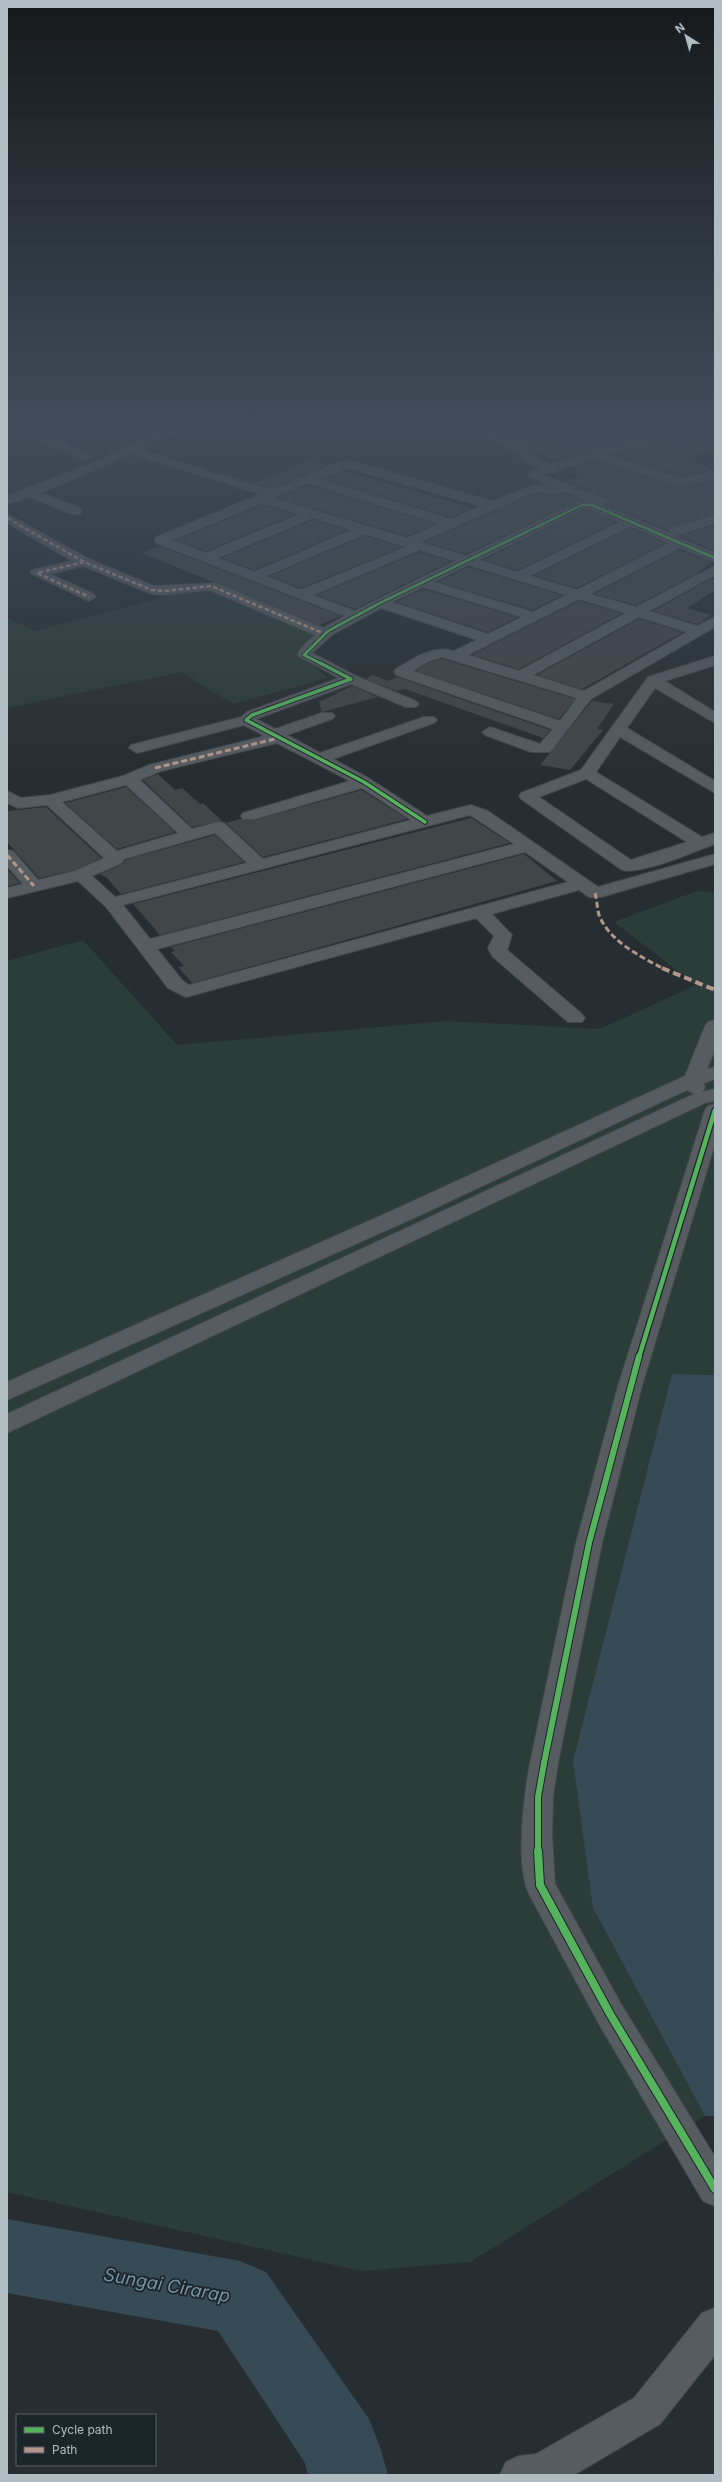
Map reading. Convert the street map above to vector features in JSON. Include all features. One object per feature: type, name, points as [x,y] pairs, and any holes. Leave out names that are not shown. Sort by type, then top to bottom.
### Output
[{"type":"street","points":[[45,540],[84,562],[152,590],[164,591],[211,586],[325,634]]},
{"type":"street","points":[[161,540],[356,616]]},
{"type":"street","points":[[206,558],[250,540]]},
{"type":"street","points":[[255,576],[340,540]]},
{"type":"street","points":[[396,540],[696,630]]},
{"type":"street","points":[[301,595],[422,540]]},
{"type":"street","points":[[411,704],[351,679],[304,655],[325,634],[356,616],[511,540]]},
{"type":"street","points":[[519,576],[593,540]]},
{"type":"street","points":[[456,656],[577,594],[671,540]]},
{"type":"street","points":[[681,540],[715,558]]},
{"type":"street","points":[[686,540],[715,548]]},
{"type":"street","points":[[84,562],[38,572],[40,575],[89,597]]},
{"type":"street","points":[[521,676],[715,570]]},
{"type":"street","points":[[422,583],[532,616]]},
{"type":"street","points":[[380,603],[488,639]]},
{"type":"street","points":[[490,732],[540,749],[547,747],[564,727],[586,696],[626,674],[696,630],[715,621]]},
{"type":"street","points":[[564,727],[401,672],[432,654],[442,652],[586,696]]},
{"type":"street","points":[[708,841],[637,865],[628,866],[527,796],[587,773],[653,680],[715,660]]},
{"type":"street","points":[[155,768],[133,743],[246,720],[252,715],[351,679]]},
{"type":"street","points":[[653,680],[715,718]]},
{"type":"street","points":[[11,802],[51,800],[129,780],[155,768],[278,736],[326,716]]},
{"type":"street","points":[[246,720],[321,758],[364,782],[426,822]]},
{"type":"street","points":[[321,758],[429,720]]},
{"type":"street","points":[[618,729],[715,788]]},
{"type":"street","points":[[698,778],[715,772]]},
{"type":"street","points":[[587,773],[708,841]]},
{"type":"street","points":[[129,780],[189,835]]},
{"type":"street","points":[[249,816],[364,782]]},
{"type":"street","points":[[7,893],[81,875],[114,862],[116,859],[87,836],[51,800]]},
{"type":"street","points":[[112,903],[475,810],[595,894],[715,858]]},
{"type":"street","points":[[114,857],[218,827],[261,866]]},
{"type":"street","points":[[146,946],[528,846]]},
{"type":"street","points":[[7,855],[34,886]]},
{"type":"street","points":[[81,875],[112,903],[175,984],[182,990],[192,990],[582,884]]},
{"type":"street","points":[[480,912],[503,935],[503,940],[497,948],[498,952],[575,1018]]},
{"type":"street","points":[[706,1101],[715,1026]]},
{"type":"street","points":[[715,1073],[706,1101],[589,1543],[544,1763],[538,1797],[537,1836],[540,1885],[610,2014],[715,2189]]},
{"type":"street","points":[[7,1392],[406,1212],[706,1101]]},
{"type":"street","points":[[7,1424],[424,1227],[706,1101]]},
{"type":"street","points":[[406,1212],[424,1227]]},
{"type":"street","points":[[534,2474],[587,2448],[647,2411],[715,2326]]},
{"type":"green space","points":[[207,586],[325,637],[298,653],[328,678],[233,704],[181,672],[7,708],[7,618],[36,631]]},
{"type":"green space","points":[[697,891],[715,893],[715,1375],[672,1374],[593,1908],[705,2116],[470,2262],[361,2271],[7,2192],[7,961],[83,940],[177,1045],[446,1021],[600,1029],[696,985],[614,922]]},
{"type":"water","points":[[672,1374],[715,1375],[715,2116],[705,2116],[593,1908],[573,1761]]},
{"type":"building","points":[[176,540],[233,540],[206,551]]},
{"type":"building","points":[[266,540],[325,540],[254,570],[222,558]]},
{"type":"building","points":[[356,540],[378,540],[402,547],[301,588],[270,576]]},
{"type":"building","points":[[429,540],[496,540],[466,554],[424,542]]},
{"type":"building","points":[[524,540],[579,540],[517,570],[483,560]]},
{"type":"building","points":[[607,540],[659,540],[666,543],[577,588],[534,576]]},
{"type":"building","points":[[687,540],[715,540],[715,551]]},
{"type":"building","points":[[159,546],[341,616],[319,625],[142,553]]},
{"type":"building","points":[[680,550],[712,562],[696,574],[636,605],[594,594]]},
{"type":"building","points":[[419,552],[451,561],[355,609],[317,595]]},
{"type":"building","points":[[468,567],[562,595],[533,610],[438,582]]},
{"type":"building","points":[[711,579],[715,580],[715,590],[687,608],[711,615],[703,620],[705,621],[697,624],[653,611]]},
{"type":"building","points":[[423,589],[518,617],[488,632],[396,602]]},
{"type":"building","points":[[579,601],[622,613],[519,669],[472,655]]},
{"type":"building","points":[[639,619],[683,632],[582,689],[537,675]]},
{"type":"building","points":[[442,659],[575,699],[559,719],[416,671],[428,663]]},
{"type":"building","points":[[373,675],[388,681],[397,677],[550,730],[543,738],[405,689],[397,691],[366,679]]},
{"type":"building","points":[[352,686],[377,697],[322,712],[319,702]]},
{"type":"building","points":[[592,701],[614,704],[597,729],[603,730],[570,770],[540,765]]},
{"type":"building","points":[[158,774],[175,790],[182,788],[200,804],[203,803],[222,821],[192,827],[143,780]]},
{"type":"building","points":[[126,787],[175,832],[117,849],[65,803]]},
{"type":"building","points":[[362,790],[407,819],[263,857],[226,823],[241,819],[255,820]]},
{"type":"building","points":[[46,807],[101,858],[75,870],[39,878],[7,842],[7,811]]},
{"type":"building","points":[[471,818],[510,843],[160,935],[133,904]]},
{"type":"building","points":[[215,835],[244,862],[121,894],[107,878],[100,874],[123,864],[125,860]]},
{"type":"building","points":[[524,854],[557,881],[192,983],[178,967],[184,966],[171,952],[175,951],[171,947]]},
{"type":"building","points":[[7,869],[20,883],[7,886]]},
{"type":"waterway","name":"Sungai Cirarap","points":[[7,2256],[240,2298],[341,2447],[348,2475]]},
{"type":"marked path","points":[[45,540],[84,562],[152,590],[164,591],[211,586],[325,634]]},
{"type":"marked path","points":[[84,562],[37,573],[89,597]]},
{"type":"marked path","points":[[155,768],[279,738]]},
{"type":"marked path","points":[[7,855],[34,886]]},
{"type":"marked path","points":[[595,893],[600,917],[608,929],[620,941],[651,962],[686,979],[715,990]]},
{"type":"cycle path","points":[[425,822],[364,782],[246,720],[252,715],[351,679],[304,655],[306,651],[328,631],[380,603],[510,540]]},
{"type":"cycle path","points":[[673,540],[715,558]]},
{"type":"cycle path","points":[[715,1110],[630,1386],[589,1543],[544,1763],[538,1797],[537,1836],[540,1885],[610,2014],[715,2189]]}]
